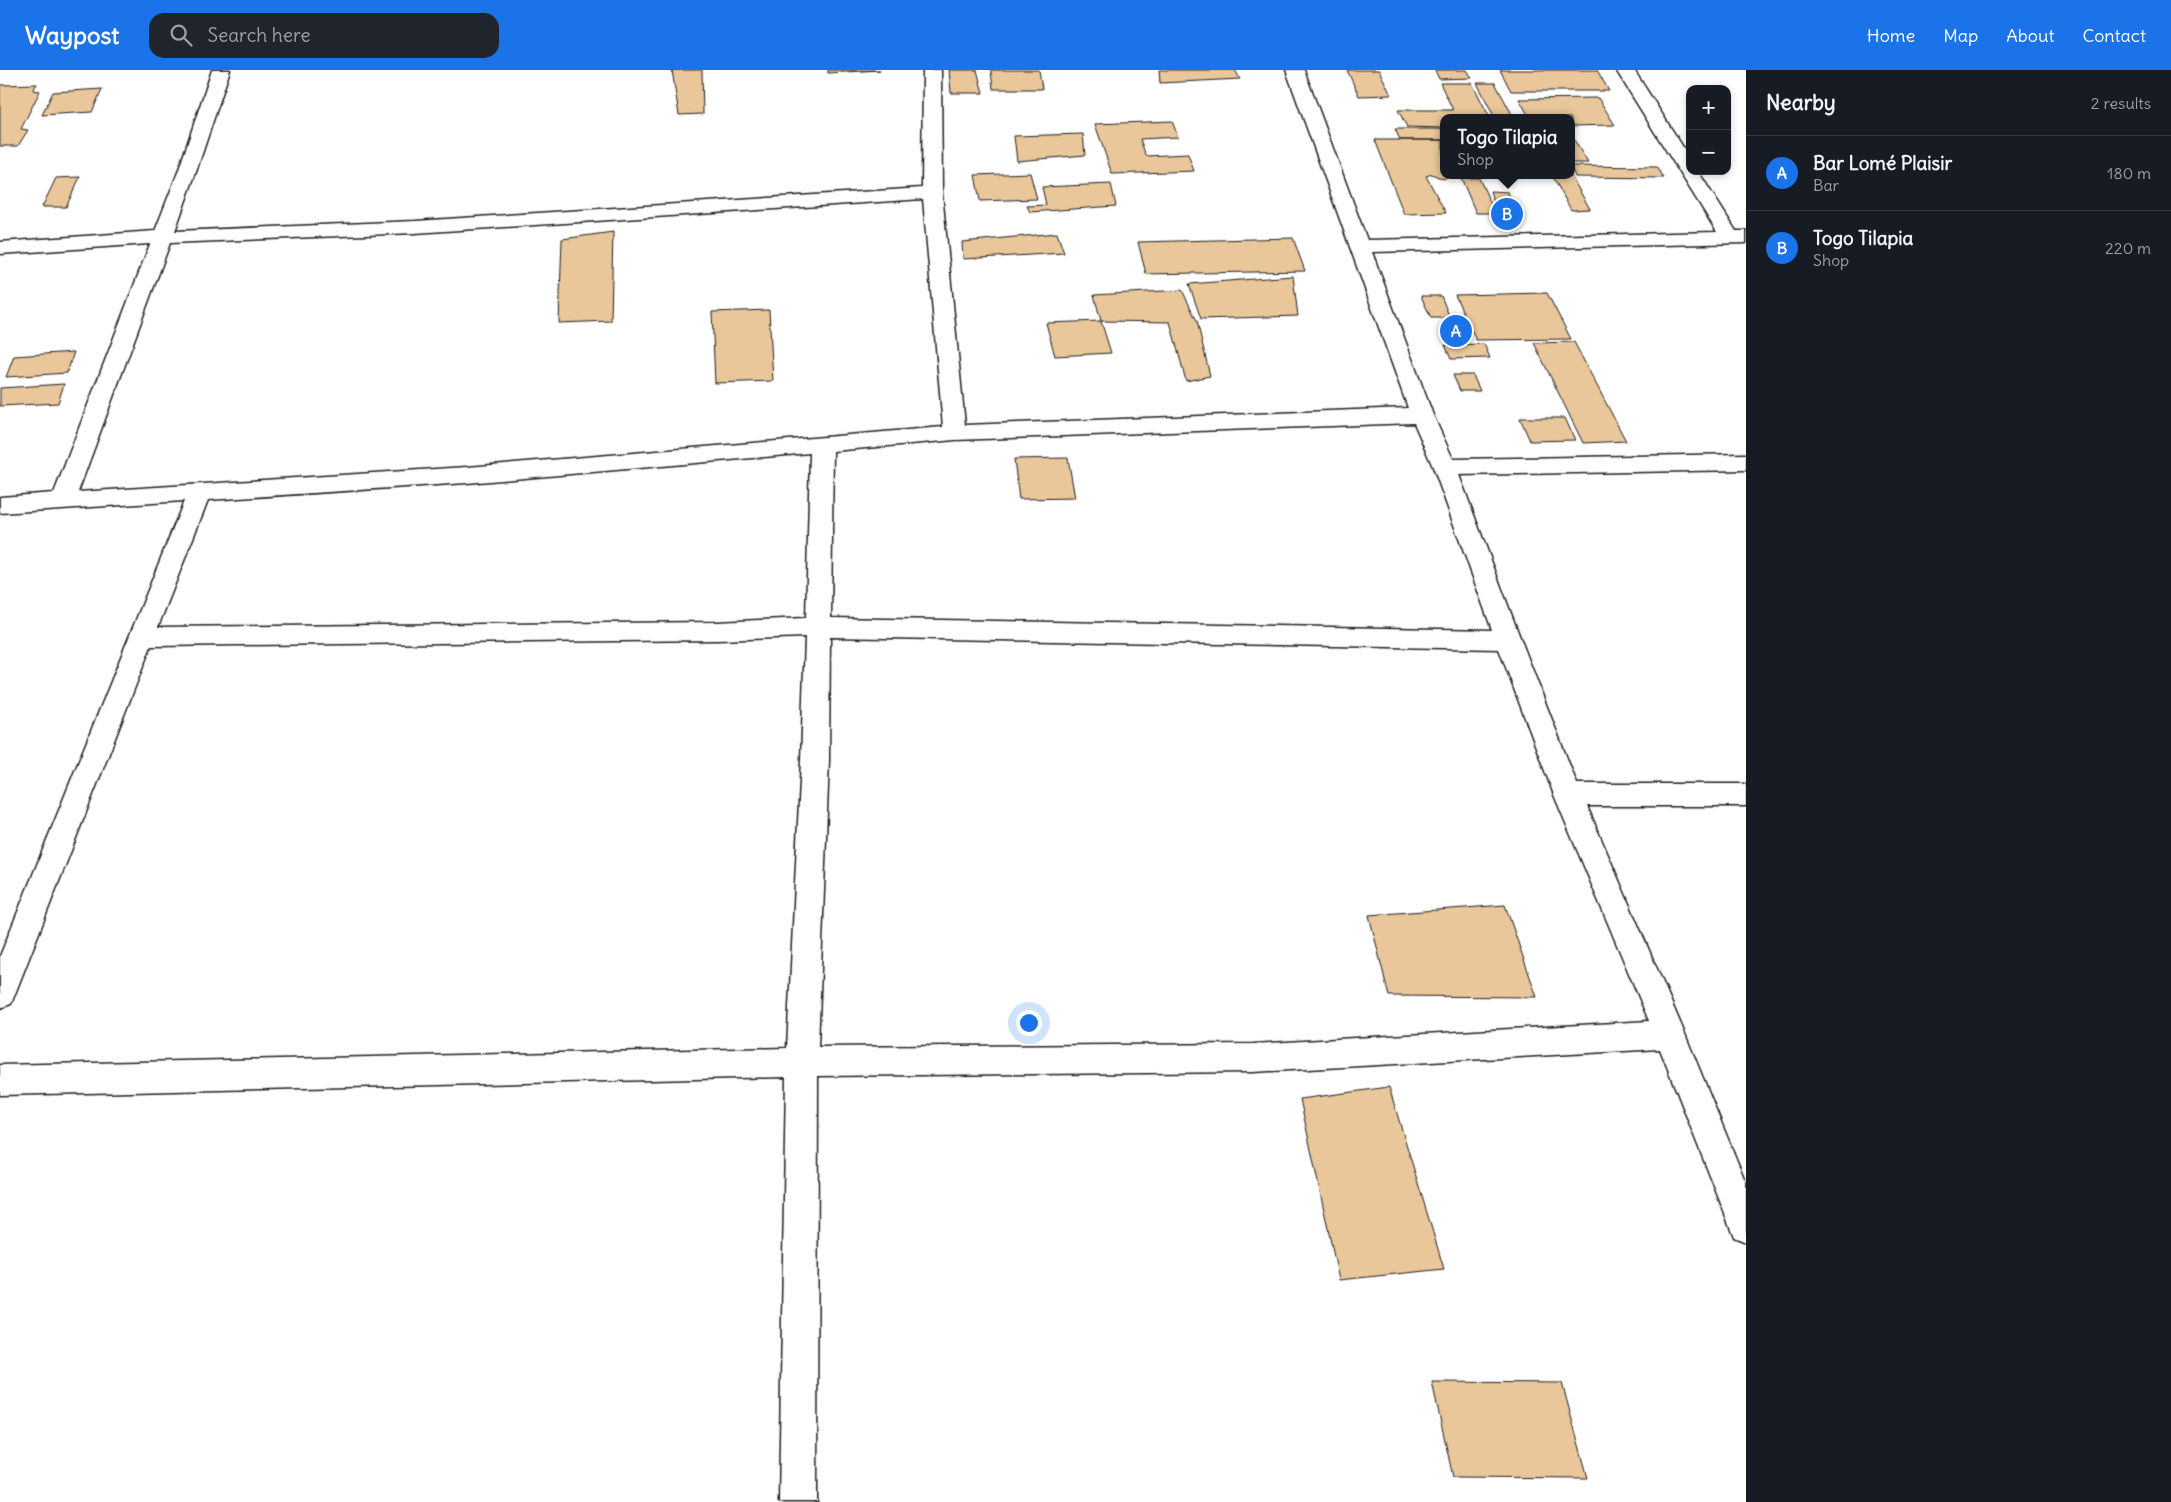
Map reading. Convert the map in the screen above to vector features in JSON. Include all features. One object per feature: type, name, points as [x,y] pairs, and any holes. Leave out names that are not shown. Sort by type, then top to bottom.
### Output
[{"type":"street","points":[[62,501],[187,172],[221,70]]},
{"type":"street","points":[[932,70],[932,193],[955,433]]},
{"type":"street","points":[[1295,70],[1422,415],[1445,467],[1508,640],[1568,795],[1670,1034],[1746,1225]]},
{"type":"street","points":[[1624,70],[1738,237]]},
{"type":"street","points":[[0,248],[161,237],[415,227],[932,193]]},
{"type":"street","points":[[1360,246],[1738,237]]},
{"type":"street","points":[[0,505],[467,475],[955,433],[1422,415]]},
{"type":"street","points":[[798,1502],[802,1062],[814,760],[822,443]]},
{"type":"street","points":[[1445,467],[1746,462]]},
{"type":"street","points":[[0,994],[199,492]]},
{"type":"street","points":[[142,637],[717,631],[818,627],[1508,640]]},
{"type":"street","points":[[1568,795],[1746,795]]},
{"type":"street","points":[[0,1080],[802,1062],[1252,1058],[1670,1034]]},
{"type":"building","points":[[672,70],[702,70],[703,114],[679,115]]},
{"type":"building","points":[[828,70],[880,70],[828,73]]},
{"type":"building","points":[[949,70],[977,70],[983,93],[951,93]]},
{"type":"building","points":[[991,70],[1039,70],[1042,89],[993,89]]},
{"type":"building","points":[[1159,70],[1235,70],[1240,79],[1160,83]]},
{"type":"building","points":[[1347,70],[1379,70],[1391,95],[1359,96]]},
{"type":"building","points":[[1435,70],[1467,70],[1472,78],[1439,79]]},
{"type":"building","points":[[1500,70],[1597,70],[1609,91],[1511,91]]},
{"type":"building","points":[[1440,83],[1472,83],[1488,114],[1440,114],[1440,128],[1407,127],[1398,110],[1453,110]]},
{"type":"building","points":[[1477,83],[1495,83],[1512,114],[1493,114]]},
{"type":"building","points":[[37,84],[33,90],[40,91],[21,129],[28,130],[18,146],[0,146],[0,85]]},
{"type":"building","points":[[102,89],[92,112],[42,115],[53,92]]},
{"type":"building","points":[[1598,98],[1615,125],[1575,126],[1575,114],[1528,114],[1519,99]]},
{"type":"building","points":[[1172,121],[1178,137],[1140,139],[1146,156],[1188,154],[1194,171],[1112,174],[1095,124]]},
{"type":"building","points":[[1395,129],[1440,129],[1440,140],[1400,140]]},
{"type":"building","points":[[1083,134],[1085,155],[1017,161],[1014,136]]},
{"type":"building","points":[[1375,140],[1440,140],[1440,178],[1432,174],[1426,176],[1446,213],[1404,214]]},
{"type":"building","points":[[1575,142],[1588,163],[1575,163]]},
{"type":"building","points":[[1575,166],[1657,167],[1664,178],[1575,177]]},
{"type":"building","points":[[1030,173],[1037,199],[980,201],[975,175]]},
{"type":"building","points":[[80,177],[66,207],[42,207],[56,178]]},
{"type":"building","points":[[1461,179],[1479,179],[1495,213],[1476,213]]},
{"type":"building","points":[[1554,179],[1573,179],[1590,209],[1571,210]]},
{"type":"building","points":[[1111,184],[1116,206],[1030,212],[1027,206],[1046,205],[1042,187]]},
{"type":"building","points":[[1490,191],[1508,192],[1518,218],[1499,218]]},
{"type":"building","points":[[613,232],[611,321],[559,323],[562,239]]},
{"type":"building","points":[[1057,233],[1064,253],[963,259],[962,242]]},
{"type":"building","points":[[1293,238],[1305,271],[1146,274],[1138,242]]},
{"type":"building","points":[[1293,276],[1298,316],[1201,319],[1189,284]]},
{"type":"building","points":[[1182,290],[1197,321],[1210,376],[1186,381],[1170,322],[1101,321],[1094,295]]},
{"type":"building","points":[[1547,293],[1571,339],[1476,340],[1455,295]]},
{"type":"building","points":[[1421,296],[1441,296],[1450,318],[1431,318]]},
{"type":"building","points":[[769,310],[773,381],[715,383],[712,312]]},
{"type":"building","points":[[1446,319],[1458,319],[1468,341],[1456,341]]},
{"type":"building","points":[[1101,321],[1111,353],[1055,356],[1046,323]]},
{"type":"building","points":[[1574,342],[1626,441],[1583,443],[1534,343]]},
{"type":"building","points":[[1484,344],[1490,358],[1451,359],[1445,345]]},
{"type":"building","points":[[74,352],[67,373],[6,377],[14,356]]},
{"type":"building","points":[[1453,375],[1473,375],[1480,391],[1460,391]]},
{"type":"building","points":[[64,384],[58,403],[0,406],[0,388]]},
{"type":"building","points":[[1520,418],[1565,418],[1575,440],[1530,441]]},
{"type":"building","points":[[1068,458],[1075,498],[1019,499],[1014,459]]},
{"type":"building","points":[[1505,905],[1537,997],[1389,996],[1369,915]]},
{"type":"building","points":[[1389,1087],[1444,1269],[1339,1280],[1300,1099]]},
{"type":"building","points":[[1432,1382],[1562,1383],[1588,1478],[1453,1477]]},
{"type":"place","name":"Togo Tilapia","points":[[1507,214]]},
{"type":"place","name":"Bar Lomé Plaisir","points":[[1456,331]]}]
